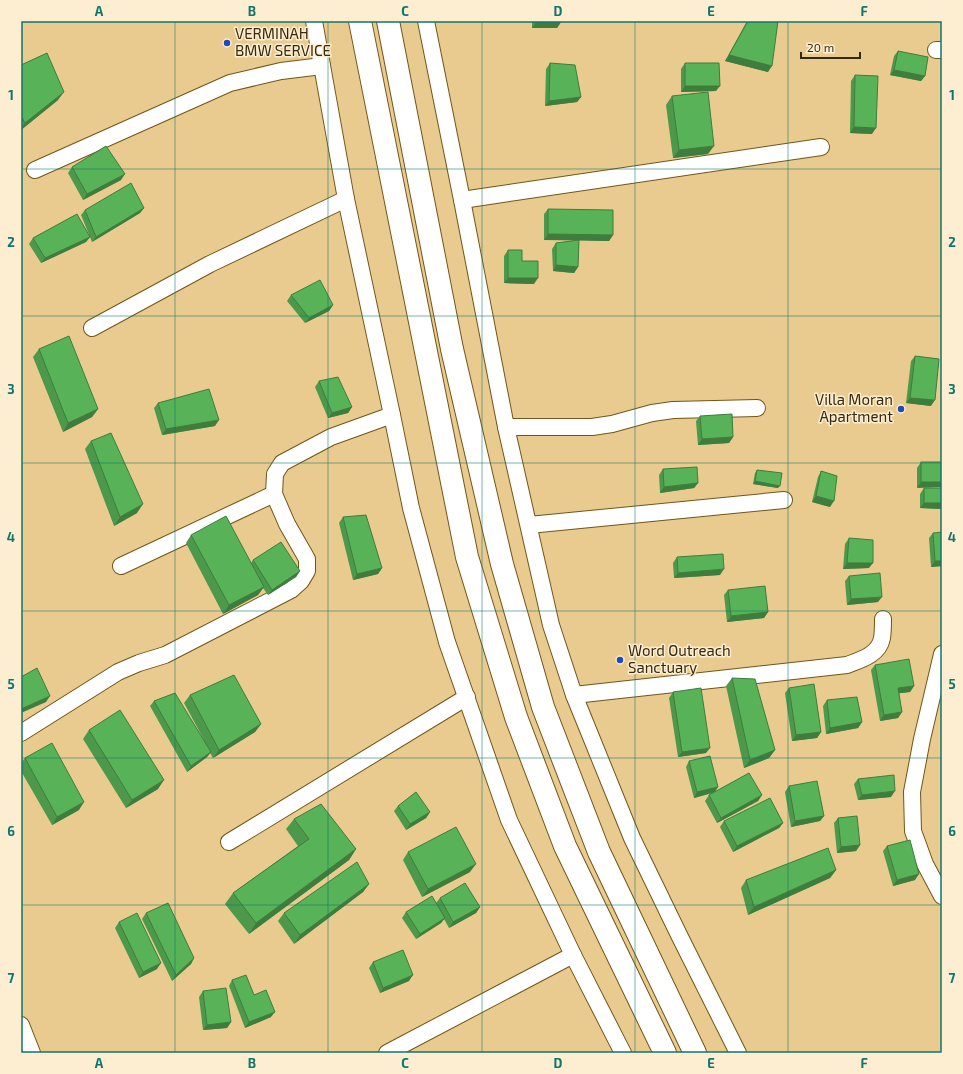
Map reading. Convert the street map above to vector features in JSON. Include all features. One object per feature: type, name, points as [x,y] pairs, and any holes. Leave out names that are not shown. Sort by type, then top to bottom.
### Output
[{"type":"highway","points":[[360,21],[467,557],[516,717],[565,846],[665,1053]]},
{"type":"highway","points":[[388,21],[452,349],[502,564],[543,707],[599,852],[695,1053]]},
{"type":"street","points":[[314,21],[346,199],[413,515],[447,642],[509,820],[573,955],[623,1053]]},
{"type":"street","points":[[416,21],[427,26],[506,427],[551,625],[574,695],[632,838],[738,1053]]},
{"type":"street","points":[[34,170],[230,83],[281,71],[322,66]]},
{"type":"street","points":[[462,200],[821,148]]},
{"type":"street","points":[[92,328],[210,264],[346,199]]},
{"type":"street","points":[[506,427],[592,427],[612,424],[652,413],[673,410],[757,408]]},
{"type":"street","points":[[21,733],[118,672],[139,663],[166,655],[291,590],[302,581],[306,571],[306,559],[287,524],[274,494],[275,474],[282,463],[331,437],[392,415]]},
{"type":"street","points":[[121,566],[274,494]]},
{"type":"street","points":[[528,525],[784,500]]},
{"type":"street","points":[[574,695],[847,665],[865,659],[876,650],[882,640],[883,619]]},
{"type":"street","points":[[942,654],[922,739],[912,792],[913,831],[925,864],[942,896]]},
{"type":"street","points":[[230,842],[467,697]]},
{"type":"street","points":[[925,864],[942,868]]},
{"type":"street","points":[[387,1053],[573,955]]},
{"type":"street","points":[[21,1025],[32,1053]]},
{"type":"building","points":[[561,21],[561,22],[536,22]]},
{"type":"building","points":[[748,21],[778,21],[772,66],[729,55]]},
{"type":"building","points":[[898,51],[928,57],[925,76],[894,70]]},
{"type":"building","points":[[47,53],[64,92],[25,123],[21,116],[21,65]]},
{"type":"building","points":[[550,63],[575,65],[581,97],[549,101]]},
{"type":"building","points":[[685,63],[719,63],[720,86],[685,86]]},
{"type":"building","points":[[855,75],[878,76],[876,128],[854,127]]},
{"type":"building","points":[[708,92],[714,146],[679,150],[672,96]]},
{"type":"building","points":[[106,146],[125,174],[87,194],[72,167]]},
{"type":"building","points":[[131,183],[144,208],[96,237],[85,210]]},
{"type":"building","points":[[548,209],[613,210],[613,235],[548,234]]},
{"type":"building","points":[[77,214],[90,237],[45,258],[33,238]]},
{"type":"building","points":[[579,240],[578,267],[556,265],[556,243]]},
{"type":"building","points":[[508,250],[522,250],[522,261],[538,261],[538,278],[508,278]]},
{"type":"building","points":[[320,280],[333,305],[309,318],[291,295]]},
{"type":"building","points":[[69,336],[98,409],[68,423],[39,349]]},
{"type":"building","points":[[915,356],[939,359],[935,400],[910,398]]},
{"type":"building","points":[[338,377],[352,407],[332,413],[319,381]]},
{"type":"building","points":[[209,389],[219,420],[166,429],[158,403]]},
{"type":"building","points":[[732,414],[733,437],[702,439],[700,416]]},
{"type":"building","points":[[111,433],[143,504],[120,517],[91,441]]},
{"type":"building","points":[[921,462],[942,462],[942,482],[921,482]]},
{"type":"building","points":[[697,467],[698,483],[664,487],[663,469]]},
{"type":"building","points":[[757,470],[782,473],[780,486],[755,481]]},
{"type":"building","points":[[821,471],[837,476],[834,501],[816,496]]},
{"type":"building","points":[[924,488],[942,488],[942,503],[924,503]]},
{"type":"building","points":[[366,515],[382,568],[357,574],[343,517]]},
{"type":"building","points":[[226,516],[264,587],[229,605],[191,535]]},
{"type":"building","points":[[942,532],[942,561],[935,561],[933,533]]},
{"type":"building","points":[[849,538],[873,540],[873,563],[847,563]]},
{"type":"building","points":[[281,542],[300,571],[272,590],[253,560]]},
{"type":"building","points":[[723,554],[724,569],[678,573],[677,557]]},
{"type":"building","points":[[880,573],[882,597],[851,599],[849,576]]},
{"type":"building","points":[[765,586],[768,612],[731,616],[728,590]]},
{"type":"building","points":[[909,659],[914,686],[898,688],[902,712],[884,715],[875,665]]},
{"type":"building","points":[[37,668],[50,696],[21,709],[21,677]]},
{"type":"building","points":[[234,675],[261,724],[219,750],[190,695]]},
{"type":"building","points":[[732,678],[755,679],[775,750],[750,760]]},
{"type":"building","points":[[814,684],[821,732],[796,735],[789,688]]},
{"type":"building","points":[[701,688],[710,748],[682,752],[673,692]]},
{"type":"building","points":[[175,693],[211,752],[191,766],[154,701]]},
{"type":"building","points":[[857,697],[862,722],[830,728],[827,700]]},
{"type":"building","points":[[120,710],[164,780],[132,800],[89,730]]},
{"type":"building","points":[[52,743],[84,802],[57,817],[25,758]]},
{"type":"building","points":[[710,756],[718,787],[697,792],[689,761]]},
{"type":"building","points":[[749,773],[762,795],[721,818],[709,795]]},
{"type":"building","points":[[894,775],[895,791],[862,795],[858,779]]},
{"type":"building","points":[[817,781],[824,816],[795,821],[789,786]]},
{"type":"building","points":[[416,792],[430,812],[410,824],[398,806]]},
{"type":"building","points":[[770,798],[783,823],[737,846],[724,821]]},
{"type":"building","points":[[321,804],[356,849],[256,923],[233,893],[309,839],[294,819]]},
{"type":"building","points":[[857,816],[860,845],[841,847],[838,818]]},
{"type":"building","points":[[456,827],[476,864],[428,889],[408,852]]},
{"type":"building","points":[[910,840],[919,874],[897,880],[887,846]]},
{"type":"building","points":[[828,848],[836,870],[754,907],[746,880]]},
{"type":"building","points":[[357,862],[369,884],[300,935],[284,913]]},
{"type":"building","points":[[465,883],[480,907],[453,922],[440,898]]},
{"type":"building","points":[[432,896],[445,918],[420,934],[406,912]]},
{"type":"building","points":[[168,903],[194,958],[176,975],[146,913]]},
{"type":"building","points":[[137,913],[161,963],[143,972],[119,922]]},
{"type":"building","points":[[403,950],[413,975],[383,988],[373,962]]},
{"type":"building","points":[[246,975],[254,995],[266,990],[275,1012],[249,1022],[232,980]]},
{"type":"building","points":[[226,988],[231,1022],[207,1025],[203,991]]},
{"type":"place","name":"VERMINAH BMW SERVICE","points":[[227,43]]},
{"type":"place","name":"Villa Moran Apartment","points":[[901,409]]},
{"type":"place","name":"Word Outreach Sanctuary","points":[[620,660]]}]
